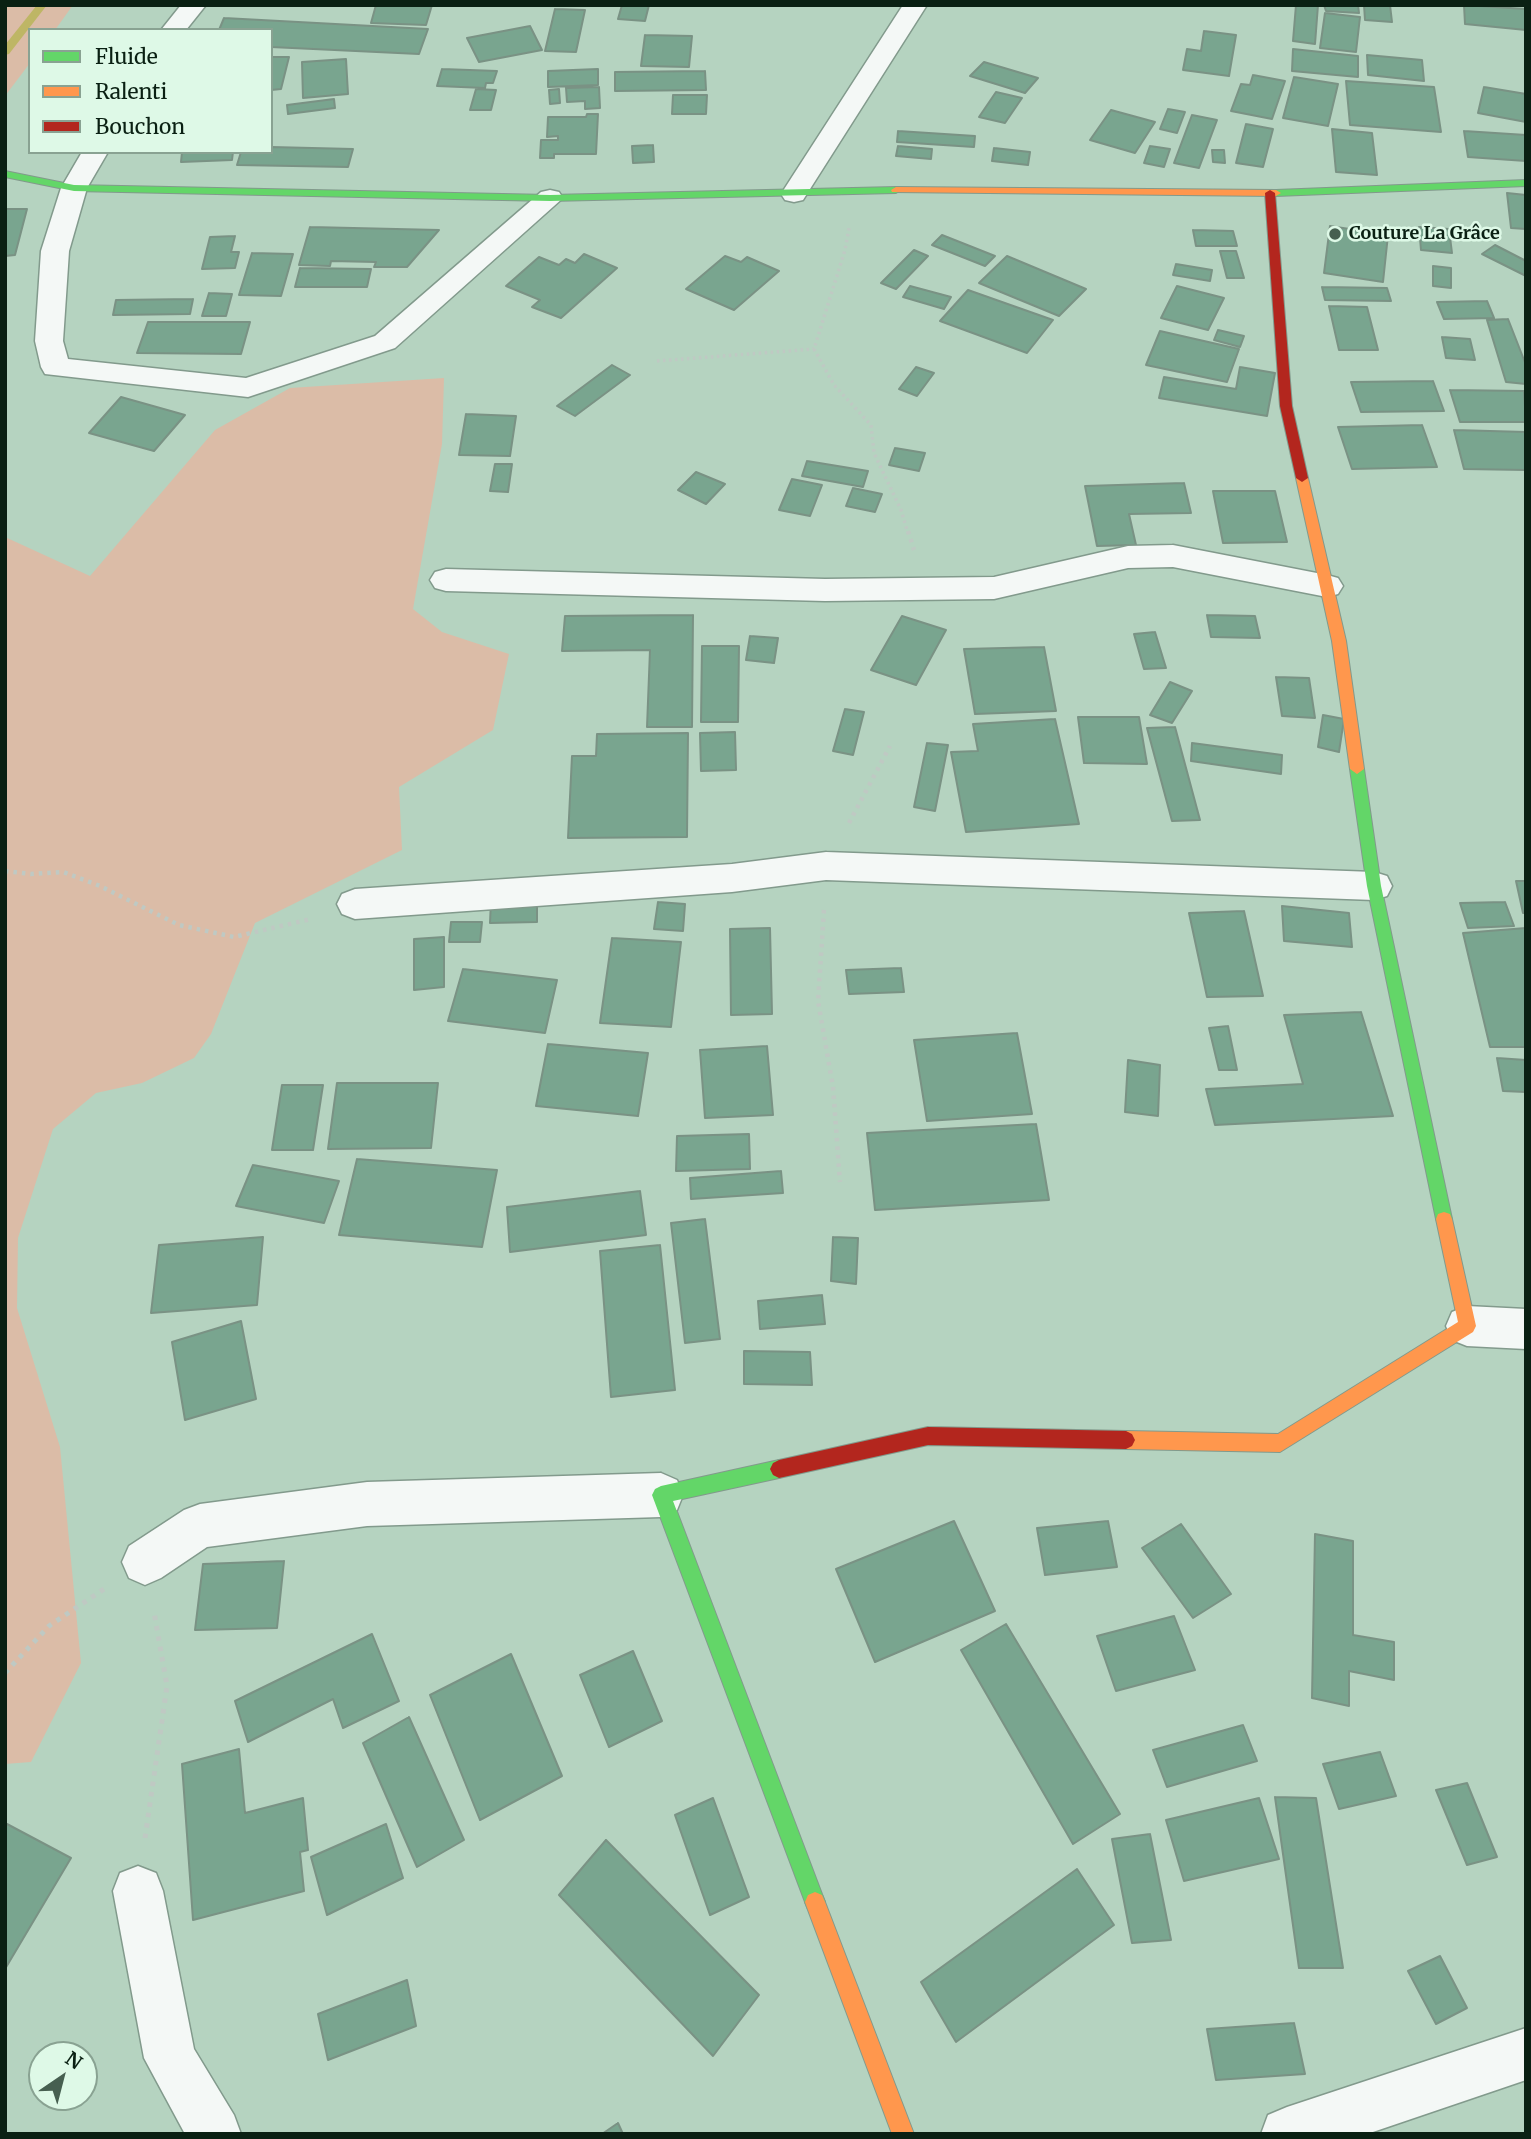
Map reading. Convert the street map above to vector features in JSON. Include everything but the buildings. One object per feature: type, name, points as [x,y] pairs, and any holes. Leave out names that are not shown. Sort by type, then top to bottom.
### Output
[{"type":"street","points":[[175,28],[194,5]]},
{"type":"street","points":[[794,194],[915,5]]},
{"type":"street","points":[[94,154],[74,188],[55,251],[48,341],[55,368],[248,388],[385,342],[550,198]]},
{"type":"street","points":[[5,174],[74,188],[550,198],[794,194],[855,190],[1270,193],[1526,183]]},
{"type":"street","points":[[1270,193],[1286,406],[1339,641],[1374,886],[1467,1326]]},
{"type":"street","points":[[446,580],[825,590],[994,589],[1128,557],[1173,556],[1327,586]]},
{"type":"street","points":[[355,904],[732,878],[826,866],[1374,886]]},
{"type":"street","points":[[145,1562],[200,1526],[367,1504],[661,1495],[928,1436],[1280,1443],[1467,1326],[1526,1329]]},
{"type":"street","points":[[661,1495],[903,2134]]},
{"type":"street","points":[[138,1891],[170,2058],[215,2134]]},
{"type":"street","points":[[1287,2134],[1526,2054]]},
{"type":"path","points":[[855,190],[845,250],[814,349],[834,385],[871,425],[874,453],[901,510],[914,550],[945,589]]},
{"type":"path","points":[[657,361],[814,349]]},
{"type":"path","points":[[840,1182],[833,1087],[818,1001],[826,866],[890,746]]},
{"type":"path","points":[[5,871],[31,874],[64,872],[100,886],[179,925],[233,937],[331,915],[355,904]]},
{"type":"path","points":[[5,1673],[49,1626],[145,1562],[167,1686],[138,1891]]},
{"type":"shaded area","points":[[5,5],[73,5],[56,28],[28,28],[28,66],[5,96]]},
{"type":"shaded area","points":[[444,378],[442,444],[413,609],[442,632],[509,654],[493,730],[399,787],[402,850],[255,923],[211,1034],[194,1058],[142,1083],[96,1093],[53,1129],[18,1238],[17,1308],[60,1447],[81,1663],[31,1762],[5,1764],[5,537],[90,576],[215,430],[290,388]]},
{"type":"waterway","points":[[5,52],[42,5]]},
{"type":"traffic: fast","points":[[5,174],[74,188],[550,198],[896,190]]},
{"type":"traffic: fast","points":[[1276,193],[1526,183]]},
{"type":"traffic: fast","points":[[1357,769],[1374,886],[1444,1219]]},
{"type":"traffic: fast","points":[[779,1469],[661,1495],[815,1902]]},
{"type":"traffic: slow","points":[[896,190],[1276,193]]},
{"type":"traffic: slow","points":[[1302,478],[1339,641],[1357,769]]},
{"type":"traffic: slow","points":[[1126,1440],[1280,1443],[1467,1326],[1444,1219]]},
{"type":"traffic: slow","points":[[815,1902],[903,2134]]},
{"type":"traffic: jam","points":[[1270,193],[1286,406],[1302,478]]},
{"type":"traffic: jam","points":[[779,1469],[928,1436],[1126,1440]]},
{"type":"place","name":"Couture La Grâce","points":[[1335,234]]}]
